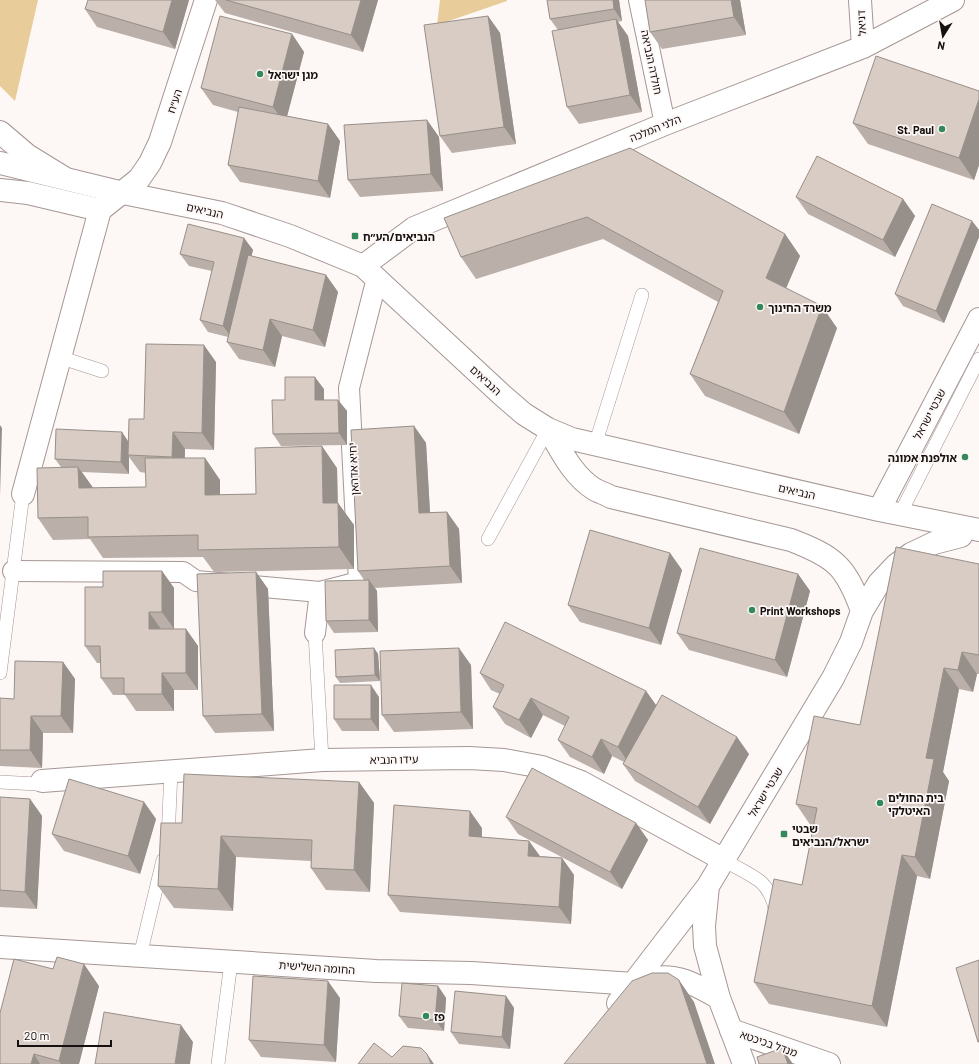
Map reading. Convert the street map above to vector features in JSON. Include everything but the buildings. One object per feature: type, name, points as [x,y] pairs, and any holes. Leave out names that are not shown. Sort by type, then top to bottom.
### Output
[{"type":"main road","name":"הע״ח","points":[[123,192],[139,179],[150,163],[160,142],[206,0]]},
{"type":"main road","name":"דניאל","points":[[860,0],[863,47]]},
{"type":"main road","name":"הלני המלכה","points":[[370,272],[414,228],[665,124],[863,47],[953,0]]},
{"type":"main road","points":[[0,132],[27,156],[66,179]]},
{"type":"main road","name":"הנביאים","points":[[0,163],[123,192],[222,213],[290,236],[370,272],[524,414],[548,429],[572,439],[879,510],[973,535]]},
{"type":"main road","points":[[0,190],[28,192],[100,210]]},
{"type":"main road","points":[[23,494],[100,210],[123,192]]},
{"type":"main road","name":"שבטי ישראל","points":[[879,510],[979,319]]},
{"type":"main road","points":[[548,429],[568,462],[579,476],[594,489],[611,497],[790,540],[815,550],[830,559],[842,569],[851,585],[862,611]]},
{"type":"main road","name":"הנביאים","points":[[879,510],[900,514],[973,535]]},
{"type":"main road","name":"שבטי ישראל","points":[[604,1021],[708,886],[833,678],[851,642],[862,611],[879,583],[896,564],[911,554],[934,543],[973,535]]},
{"type":"main road","name":"עידו הנביא","points":[[42,781],[322,760],[469,758],[504,760],[542,768],[581,782],[724,860]]},
{"type":"main road","points":[[708,886],[704,926],[705,946],[719,998],[744,1064]]},
{"type":"main road","name":"החומה השלישית","points":[[0,947],[376,971],[471,973],[634,984]]},
{"type":"main road","points":[[634,984],[657,976],[679,978],[699,986],[719,998]]},
{"type":"main road","name":"מנדל בכיכטא","points":[[731,1030],[829,1064]]},
{"type":"street","name":"חולדה הנביאה","points":[[639,0],[665,124]]},
{"type":"street","name":"יחיא אדהאן","points":[[320,592],[359,582],[349,388],[370,272]]},
{"type":"street","points":[[13,571],[183,572],[196,580],[320,592],[315,633]]},
{"type":"lane","points":[[595,445],[642,295]]},
{"type":"lane","points":[[59,357],[102,370]]},
{"type":"lane","name":"שבטי ישראל","points":[[900,514],[979,359]]},
{"type":"lane","points":[[488,539],[548,429]]},
{"type":"lane","points":[[0,673],[23,494]]},
{"type":"lane","points":[[315,633],[322,760]]},
{"type":"lane","points":[[140,956],[169,835],[171,771]]},
{"type":"lane","points":[[0,782],[37,784],[42,781]]},
{"type":"lane","points":[[724,860],[762,882],[776,909],[774,924]]},
{"type":"lane","points":[[218,1064],[231,962]]},
{"type":"shaded area","points":[[0,0],[38,0],[15,101],[0,86]]},
{"type":"shaded area","points":[[440,0],[507,0],[507,1],[437,25]]},
{"type":"place","name":"מגן ישראל","points":[[260,74]]},
{"type":"place","name":"St. Paul","points":[[942,129]]},
{"type":"place","name":"הנביאים/הע״ח","points":[[355,236]]},
{"type":"place","name":"משרד החינוך","points":[[760,307]]},
{"type":"place","name":"אולפנת אמונה","points":[[965,457]]},
{"type":"place","name":"Print Workshops","points":[[752,610]]},
{"type":"place","name":"בית החולים האיטלקי","points":[[880,803]]},
{"type":"place","name":"שבטי ישראל/הנביאים","points":[[784,834]]},
{"type":"place","name":"פז","points":[[426,1016]]}]
